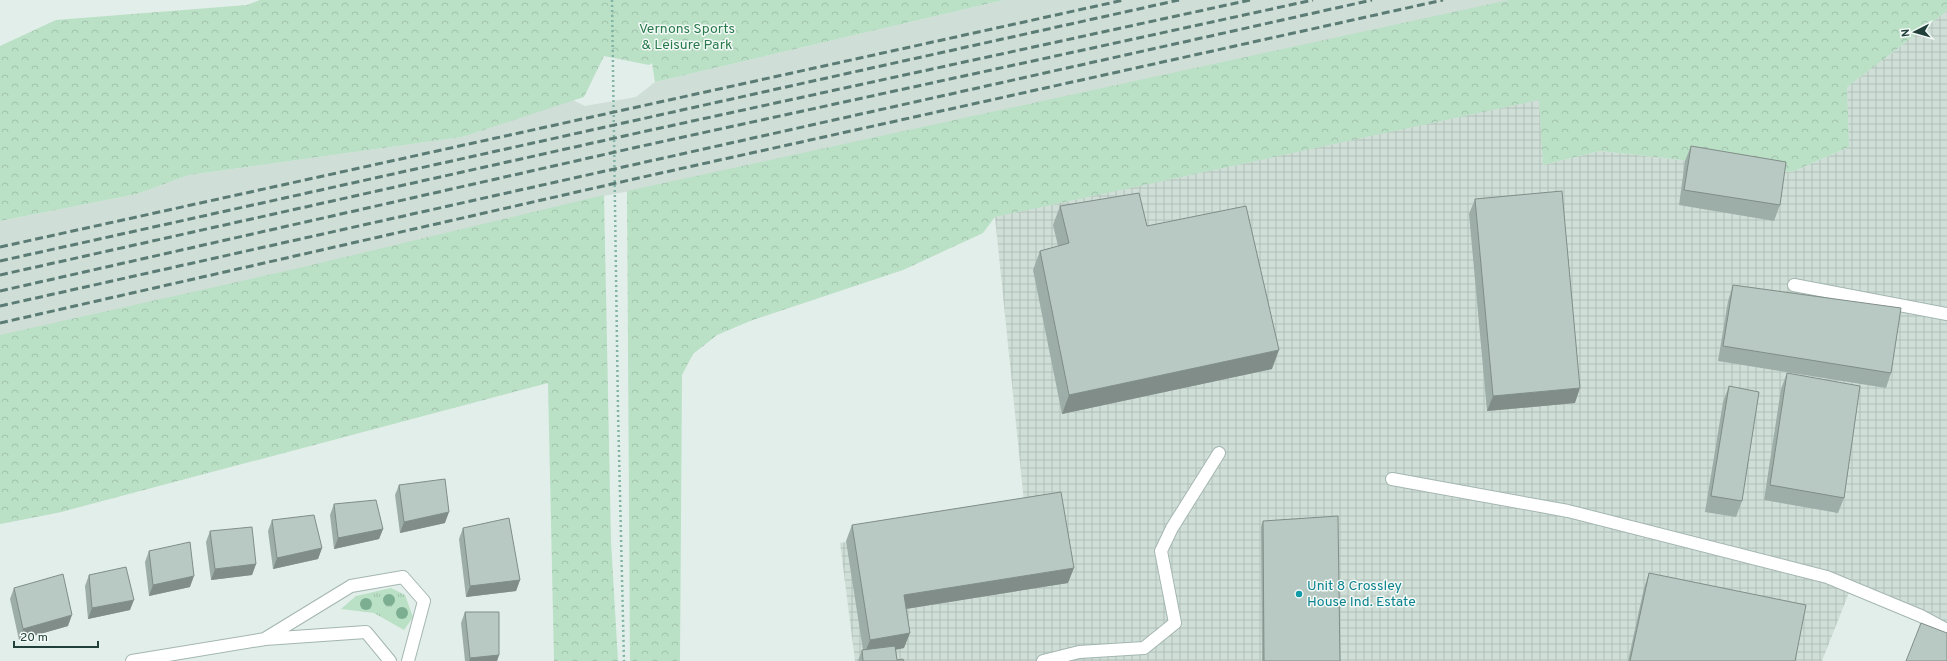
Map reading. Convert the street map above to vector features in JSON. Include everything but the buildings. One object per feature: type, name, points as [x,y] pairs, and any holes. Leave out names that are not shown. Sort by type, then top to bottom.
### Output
[{"type":"street","points":[[1794,286],[1947,314]]},
{"type":"street","points":[[1043,661],[1079,652],[1144,648],[1175,623],[1162,551],[1172,528],[1219,453]]},
{"type":"street","points":[[1392,480],[1568,511],[1827,577],[1921,616],[1947,630]]},
{"type":"street","points":[[265,639],[351,586],[403,577],[424,601],[408,661]]},
{"type":"street","points":[[136,661],[265,639],[366,632],[390,661]]},
{"type":"path","points":[[612,0],[618,403],[624,661]]},
{"type":"shaded area","points":[[1004,0],[1947,0],[1947,11],[1847,87],[1849,147],[1600,151],[995,217],[635,190],[593,198],[61,512],[0,524],[0,221],[137,194],[189,175],[462,137],[573,100],[585,106],[636,97],[655,82]]},
{"type":"shaded area","points":[[1947,11],[1947,622],[1850,590],[1822,661],[855,661],[840,543],[1025,512],[995,217],[1539,100],[1543,165],[1600,151],[1792,172],[1849,147],[1847,87]]},
{"type":"green space","name":"Vernons Sports & Leisure Park","points":[[260,0],[1004,0],[655,82],[652,63],[649,65],[604,56],[584,97],[462,137],[189,175],[137,194],[0,221],[0,46],[56,20],[247,5]]},
{"type":"green space","points":[[1509,0],[1947,0],[1947,11],[1847,87],[1849,147],[1792,172],[1600,151],[1543,165],[1539,100],[995,217],[983,233],[903,270],[750,321],[717,335],[693,354],[682,375],[680,661],[630,661],[627,191]]},
{"type":"green space","points":[[604,195],[611,542],[618,661],[554,661],[548,383],[61,512],[0,524],[0,335],[299,268]]},
{"type":"green space","points":[[391,588],[405,595],[413,617],[404,630],[374,613],[341,609],[356,596]]},
{"type":"railway","points":[[0,247],[1124,0]]},
{"type":"railway","points":[[0,261],[1179,0]]},
{"type":"railway","points":[[0,275],[642,132],[1250,0]]},
{"type":"railway","points":[[0,291],[642,146],[1313,0]]},
{"type":"railway","points":[[0,306],[1372,0]]},
{"type":"railway","points":[[0,323],[643,177],[1443,0]]},
{"type":"place","name":"Unit 8 Crossley House Ind. Estate","points":[[1299,594]]}]
